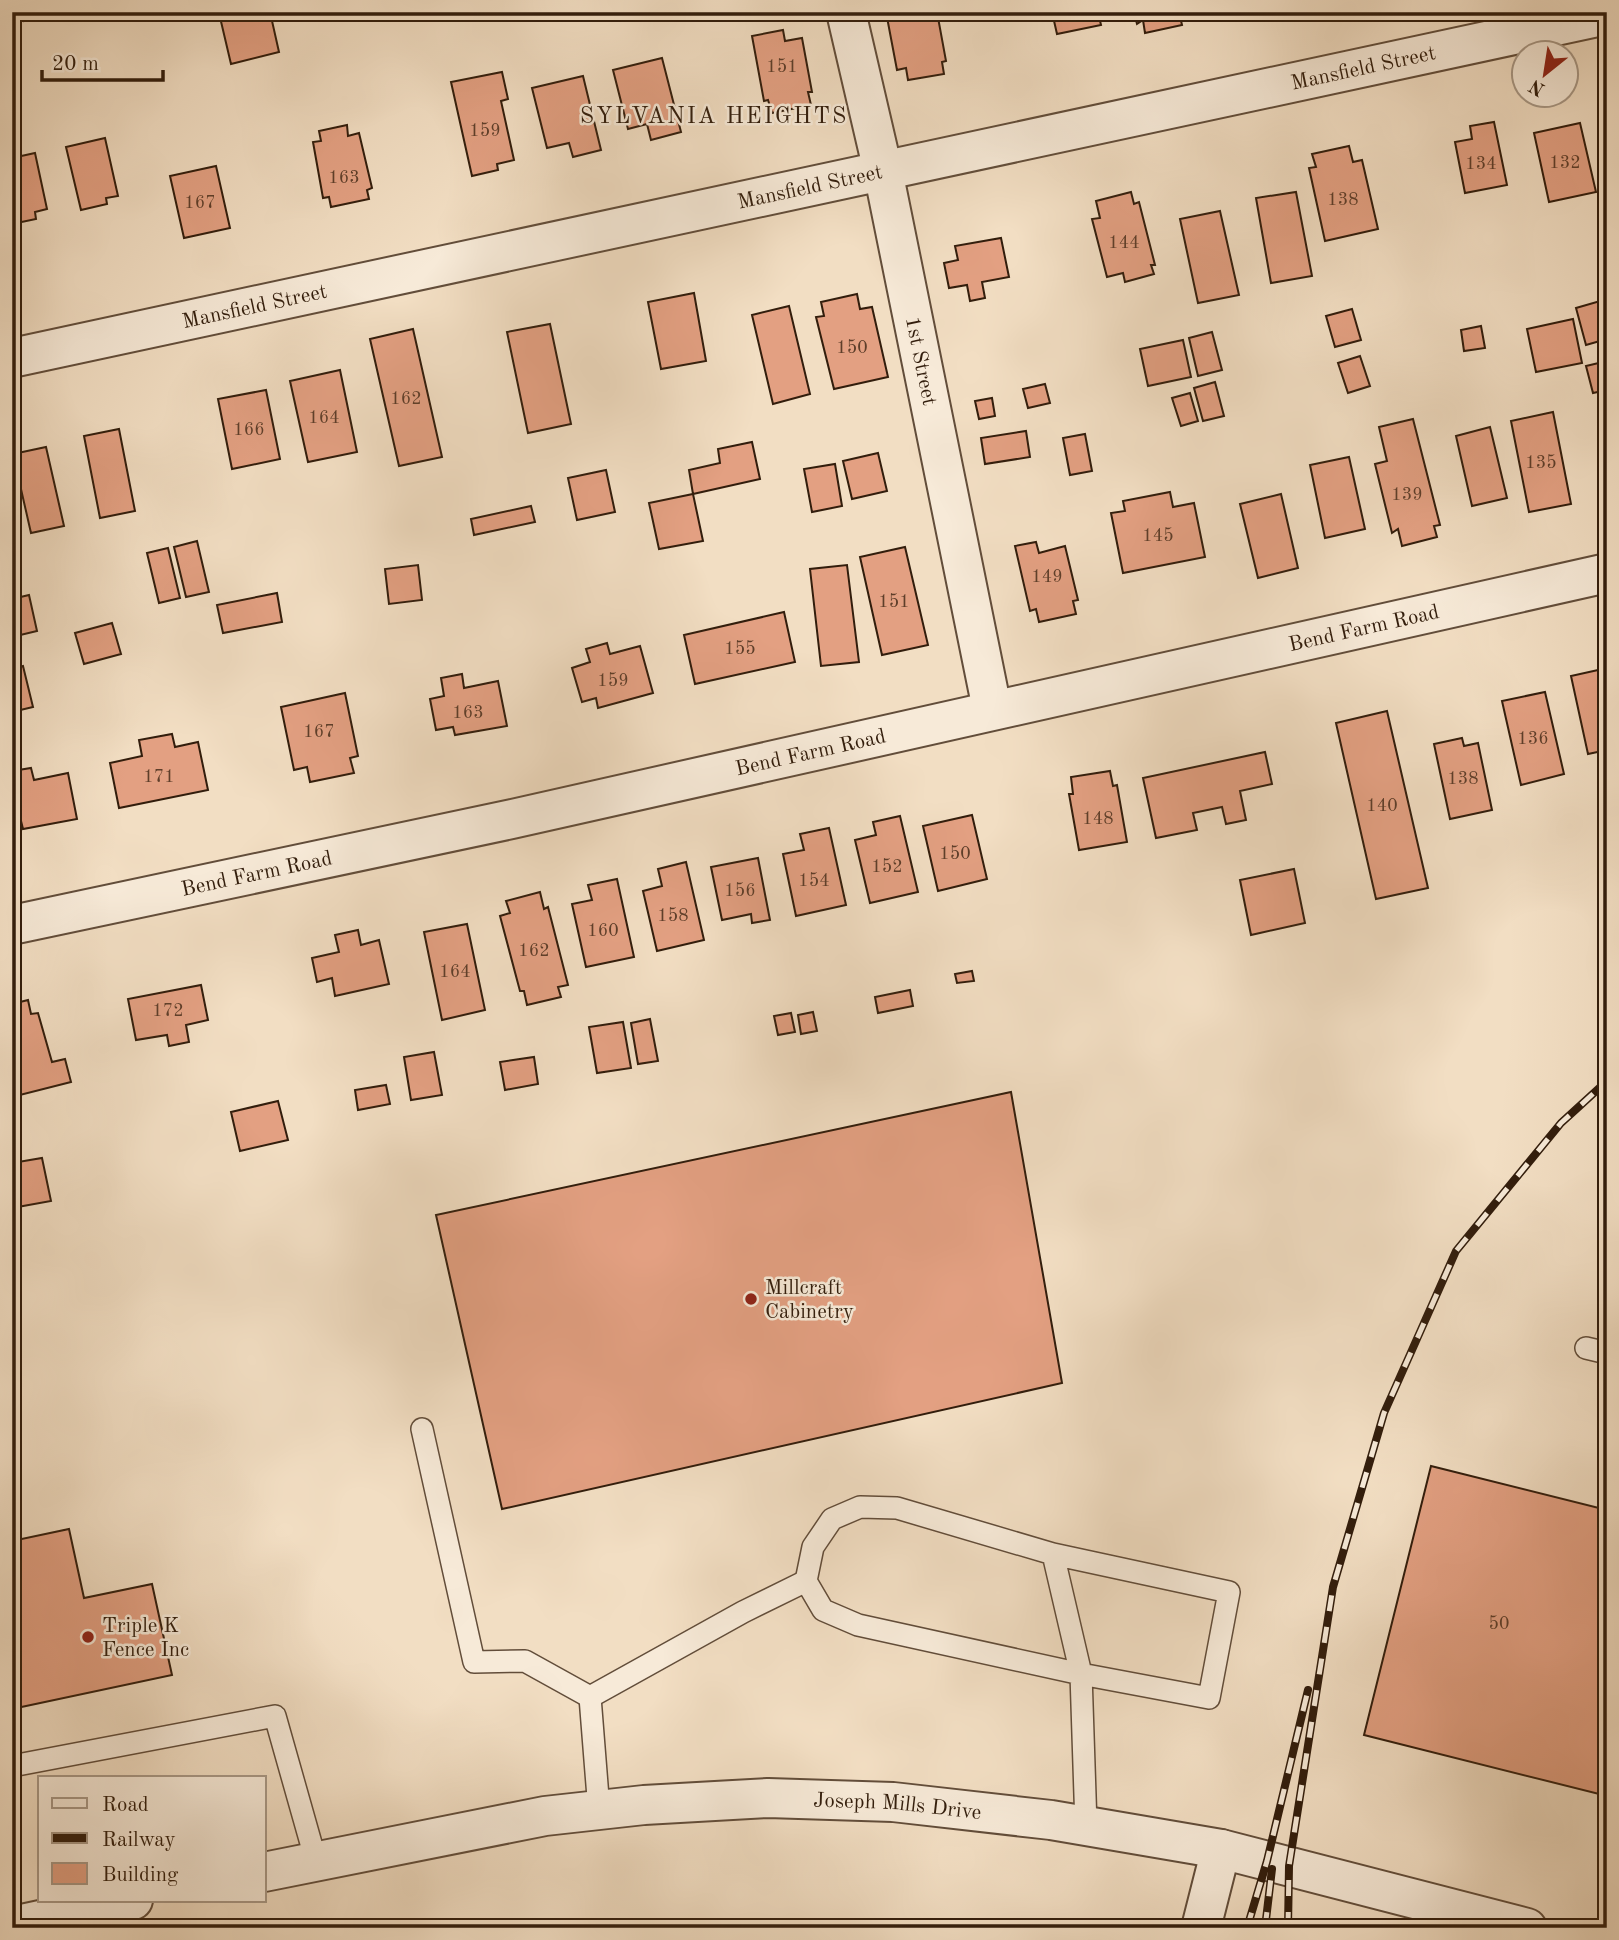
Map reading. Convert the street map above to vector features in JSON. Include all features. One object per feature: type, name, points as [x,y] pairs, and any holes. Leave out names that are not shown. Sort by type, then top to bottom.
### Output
[{"type":"street","name":"1st Street","points":[[846,12],[883,171],[992,709]]},
{"type":"street","name":"Mansfield Street","points":[[12,358],[1607,15]]},
{"type":"street","name":"Bend Farm Road","points":[[12,925],[498,822],[1607,573]]},
{"type":"street","name":"Joseph Mills Drive","points":[[266,1872],[545,1816],[644,1805],[768,1798],[893,1802],[1086,1826],[1221,1849],[1527,1928]]},
{"type":"street","points":[[1201,1928],[1221,1849]]},
{"type":"street","points":[[12,1926],[124,1902]]},
{"type":"lane","points":[[422,1429],[474,1662],[525,1661],[590,1697]]},
{"type":"lane","points":[[860,1507],[897,1508],[1053,1554],[1229,1592],[1209,1698],[1081,1674],[858,1625],[823,1610],[806,1581],[813,1546],[832,1519],[860,1507]]},
{"type":"lane","points":[[1053,1554],[1081,1674],[1086,1826]]},
{"type":"lane","points":[[590,1697],[743,1612],[806,1581]]},
{"type":"lane","points":[[590,1697],[599,1810]]},
{"type":"lane","points":[[12,1766],[275,1716],[316,1861]]},
{"type":"building","points":[[22,12],[45,12],[46,16],[24,21]]},
{"type":"building","points":[[270,12],[279,52],[231,64],[219,13]]},
{"type":"building","points":[[886,12],[937,12],[946,61],[942,62],[944,74],[908,80],[906,68],[897,70]]},
{"type":"building","points":[[1052,12],[1098,12],[1101,25],[1057,34]]},
{"type":"building","points":[[1134,12],[1179,12],[1182,25],[1145,33],[1143,20],[1137,24]]},
{"type":"building","points":[[783,30],[785,41],[802,38],[812,92],[808,92],[811,105],[772,113],[768,100],[764,101],[752,36]]},
{"type":"building","points":[[662,58],[681,132],[651,140],[647,124],[628,129],[613,70]]},
{"type":"building","points":[[502,72],[508,99],[501,101],[514,160],[497,164],[498,170],[472,176],[451,82]]},
{"type":"building","points":[[583,76],[601,150],[573,157],[569,143],[547,148],[532,88]]},
{"type":"building","points":[[1494,122],[1507,185],[1465,193],[1455,142],[1472,139],[1470,126]]},
{"type":"building","points":[[1580,123],[1596,192],[1549,202],[1534,133]]},
{"type":"building","points":[[347,125],[348,136],[359,133],[372,188],[367,190],[369,199],[331,207],[329,197],[323,198],[313,142],[321,141],[319,131]]},
{"type":"building","points":[[105,138],[118,196],[106,198],[107,204],[81,210],[66,147]]},
{"type":"building","points":[[1349,146],[1353,162],[1362,160],[1378,229],[1325,241],[1309,168],[1316,167],[1312,154]]},
{"type":"building","points":[[35,153],[47,209],[35,212],[36,219],[12,224],[12,158]]},
{"type":"building","points":[[216,166],[230,228],[184,238],[170,176]]},
{"type":"building","points":[[1131,192],[1134,204],[1139,202],[1155,265],[1151,265],[1154,274],[1125,282],[1123,273],[1107,277],[1092,219],[1100,218],[1096,201]]},
{"type":"building","points":[[1296,192],[1312,276],[1271,283],[1256,198]]},
{"type":"building","points":[[1220,211],[1239,295],[1198,303],[1180,219]]},
{"type":"building","points":[[1001,238],[1009,277],[982,282],[985,298],[970,301],[967,285],[949,288],[944,263],[958,260],[955,246]]},
{"type":"building","points":[[694,293],[706,361],[661,369],[648,302]]},
{"type":"building","points":[[857,294],[860,309],[872,307],[888,377],[834,389],[816,317],[824,316],[821,302]]},
{"type":"building","points":[[1607,299],[1607,339],[1586,345],[1576,308]]},
{"type":"building","points":[[789,306],[810,394],[773,404],[752,315]]},
{"type":"building","points":[[1352,309],[1361,340],[1335,347],[1326,316]]},
{"type":"building","points":[[1573,319],[1582,363],[1536,372],[1527,329]]},
{"type":"building","points":[[550,324],[571,424],[528,433],[507,332]]},
{"type":"building","points":[[1481,326],[1485,348],[1464,351],[1461,330]]},
{"type":"building","points":[[413,329],[442,457],[399,466],[370,339]]},
{"type":"building","points":[[1212,332],[1222,370],[1198,376],[1189,338]]},
{"type":"building","points":[[1183,340],[1191,377],[1148,386],[1140,349]]},
{"type":"building","points":[[1360,356],[1370,386],[1348,393],[1338,363]]},
{"type":"building","points":[[1607,361],[1607,390],[1593,393],[1586,366]]},
{"type":"building","points":[[340,370],[357,452],[308,462],[290,381]]},
{"type":"building","points":[[1215,382],[1224,416],[1203,421],[1194,388]]},
{"type":"building","points":[[1045,384],[1050,403],[1028,408],[1023,389]]},
{"type":"building","points":[[266,390],[280,459],[232,469],[218,399]]},
{"type":"building","points":[[1190,393],[1198,421],[1181,426],[1172,398]]},
{"type":"building","points":[[992,398],[995,416],[979,419],[975,401]]},
{"type":"building","points":[[1553,412],[1571,504],[1529,512],[1511,421]]},
{"type":"building","points":[[1413,419],[1440,525],[1434,526],[1437,537],[1402,546],[1398,529],[1392,533],[1375,464],[1387,461],[1379,427]]},
{"type":"building","points":[[1490,427],[1507,498],[1472,506],[1456,436]]},
{"type":"building","points":[[119,429],[135,511],[100,518],[84,436]]},
{"type":"building","points":[[1026,431],[1030,457],[985,464],[981,438]]},
{"type":"building","points":[[1085,434],[1092,471],[1070,475],[1063,438]]},
{"type":"building","points":[[752,442],[760,479],[693,494],[689,470],[720,463],[718,449]]},
{"type":"building","points":[[46,447],[64,526],[31,533],[13,454]]},
{"type":"building","points":[[878,453],[887,491],[852,499],[843,461]]},
{"type":"building","points":[[1349,457],[1365,529],[1325,538],[1310,465]]},
{"type":"building","points":[[835,464],[842,506],[812,512],[804,469]]},
{"type":"building","points":[[606,470],[615,512],[577,520],[568,478]]},
{"type":"building","points":[[1170,492],[1173,507],[1194,503],[1205,557],[1123,573],[1111,513],[1125,511],[1123,501]]},
{"type":"building","points":[[693,494],[703,541],[659,549],[649,503]]},
{"type":"building","points":[[1281,494],[1298,568],[1258,578],[1240,504]]},
{"type":"building","points":[[531,506],[535,522],[474,535],[471,519]]},
{"type":"building","points":[[197,541],[209,592],[186,597],[174,547]]},
{"type":"building","points":[[1036,542],[1039,553],[1065,546],[1078,600],[1073,601],[1076,614],[1039,622],[1036,609],[1030,611],[1015,546]]},
{"type":"building","points":[[905,547],[928,645],[882,655],[860,557]]},
{"type":"building","points":[[168,548],[180,598],[159,603],[147,553]]},
{"type":"building","points":[[418,565],[422,600],[389,604],[385,569]]},
{"type":"building","points":[[847,565],[859,662],[821,666],[810,569]]},
{"type":"building","points":[[277,593],[282,622],[223,633],[217,605]]},
{"type":"building","points":[[29,595],[37,631],[12,637],[12,599]]},
{"type":"building","points":[[784,612],[795,662],[695,684],[684,635]]},
{"type":"building","points":[[112,623],[121,654],[84,664],[75,633]]},
{"type":"building","points":[[607,643],[610,654],[640,646],[653,693],[598,708],[596,698],[582,702],[572,668],[590,662],[586,649]]},
{"type":"building","points":[[23,666],[33,707],[12,712],[12,669]]},
{"type":"building","points":[[1607,668],[1607,750],[1588,754],[1571,676]]},
{"type":"building","points":[[462,674],[464,688],[498,681],[507,726],[455,735],[453,727],[436,730],[430,699],[444,696],[441,678]]},
{"type":"building","points":[[1545,692],[1564,774],[1521,785],[1502,701]]},
{"type":"building","points":[[345,693],[358,756],[350,758],[354,773],[310,782],[307,767],[294,770],[281,707]]},
{"type":"building","points":[[1387,711],[1428,888],[1376,899],[1336,723]]},
{"type":"building","points":[[172,734],[175,747],[198,742],[208,790],[119,808],[110,763],[142,756],[139,740]]},
{"type":"building","points":[[1462,738],[1464,746],[1478,743],[1492,810],[1450,819],[1434,744]]},
{"type":"building","points":[[1265,752],[1272,784],[1240,791],[1246,820],[1226,824],[1222,807],[1193,813],[1197,830],[1156,838],[1143,778]]},
{"type":"building","points":[[31,768],[34,780],[68,773],[77,819],[23,829],[21,821],[12,823],[12,771]]},
{"type":"building","points":[[1110,771],[1113,786],[1117,785],[1127,842],[1079,850],[1069,794],[1073,794],[1071,777]]},
{"type":"building","points":[[972,815],[987,879],[938,891],[923,826]]},
{"type":"building","points":[[900,816],[918,892],[870,903],[855,840],[876,835],[873,822]]},
{"type":"building","points":[[829,828],[846,905],[796,916],[783,854],[804,850],[800,834]]},
{"type":"building","points":[[758,858],[770,920],[752,923],[751,914],[722,920],[711,867]]},
{"type":"building","points":[[686,862],[704,940],[657,951],[643,891],[662,886],[658,869]]},
{"type":"building","points":[[1294,869],[1305,923],[1251,935],[1240,880]]},
{"type":"building","points":[[617,879],[634,957],[586,967],[572,904],[592,900],[588,885]]},
{"type":"building","points":[[540,892],[544,909],[548,907],[568,985],[558,987],[561,997],[527,1005],[524,991],[520,991],[500,916],[510,913],[506,901]]},
{"type":"building","points":[[467,924],[485,1010],[442,1020],[424,932]]},
{"type":"building","points":[[358,930],[361,945],[379,940],[389,984],[335,996],[332,978],[317,982],[312,958],[339,952],[335,935]]},
{"type":"building","points":[[972,971],[974,981],[957,983],[955,974]]},
{"type":"building","points":[[201,985],[208,1020],[186,1025],[189,1042],[169,1046],[167,1035],[136,1040],[128,999]]},
{"type":"building","points":[[910,990],[913,1006],[878,1013],[875,997]]},
{"type":"building","points":[[28,1000],[31,1014],[38,1013],[52,1062],[65,1059],[71,1082],[12,1097],[12,1004]]},
{"type":"building","points":[[813,1012],[817,1031],[801,1034],[798,1015]]},
{"type":"building","points":[[791,1013],[795,1032],[778,1035],[774,1016]]},
{"type":"building","points":[[650,1019],[658,1061],[638,1064],[631,1023]]},
{"type":"building","points":[[623,1022],[631,1068],[597,1073],[589,1027]]},
{"type":"building","points":[[434,1052],[442,1095],[411,1100],[404,1057]]},
{"type":"building","points":[[534,1057],[538,1084],[505,1090],[500,1062]]},
{"type":"building","points":[[386,1085],[390,1104],[358,1110],[355,1090]]},
{"type":"building","name":"Millcraft Cabinetry","points":[[1011,1092],[1062,1383],[502,1509],[436,1215]]},
{"type":"building","points":[[278,1101],[288,1140],[240,1151],[231,1112]]},
{"type":"building","points":[[42,1158],[51,1201],[12,1208],[12,1163]]},
{"type":"building","points":[[1431,1466],[1607,1510],[1607,1796],[1364,1735]]},
{"type":"building","name":"Triple K Fence Inc","points":[[69,1529],[84,1598],[152,1584],[172,1675],[12,1709],[12,1541]]},
{"type":"railway","points":[[1288,1928],[1289,1866],[1333,1587],[1384,1413],[1456,1251],[1561,1123],[1607,1081]]},
{"type":"railway","points":[[1247,1928],[1267,1861],[1308,1690]]},
{"type":"railway","points":[[1265,1928],[1272,1869]]},
{"type":"place","name":"Millcraft Cabinetry","points":[[751,1299]]},
{"type":"place","name":"Triple K Fence Inc","points":[[88,1637]]},
{"type":"district","name":"SYLVANIA HEIGHTS","points":[[714,115]]}]
